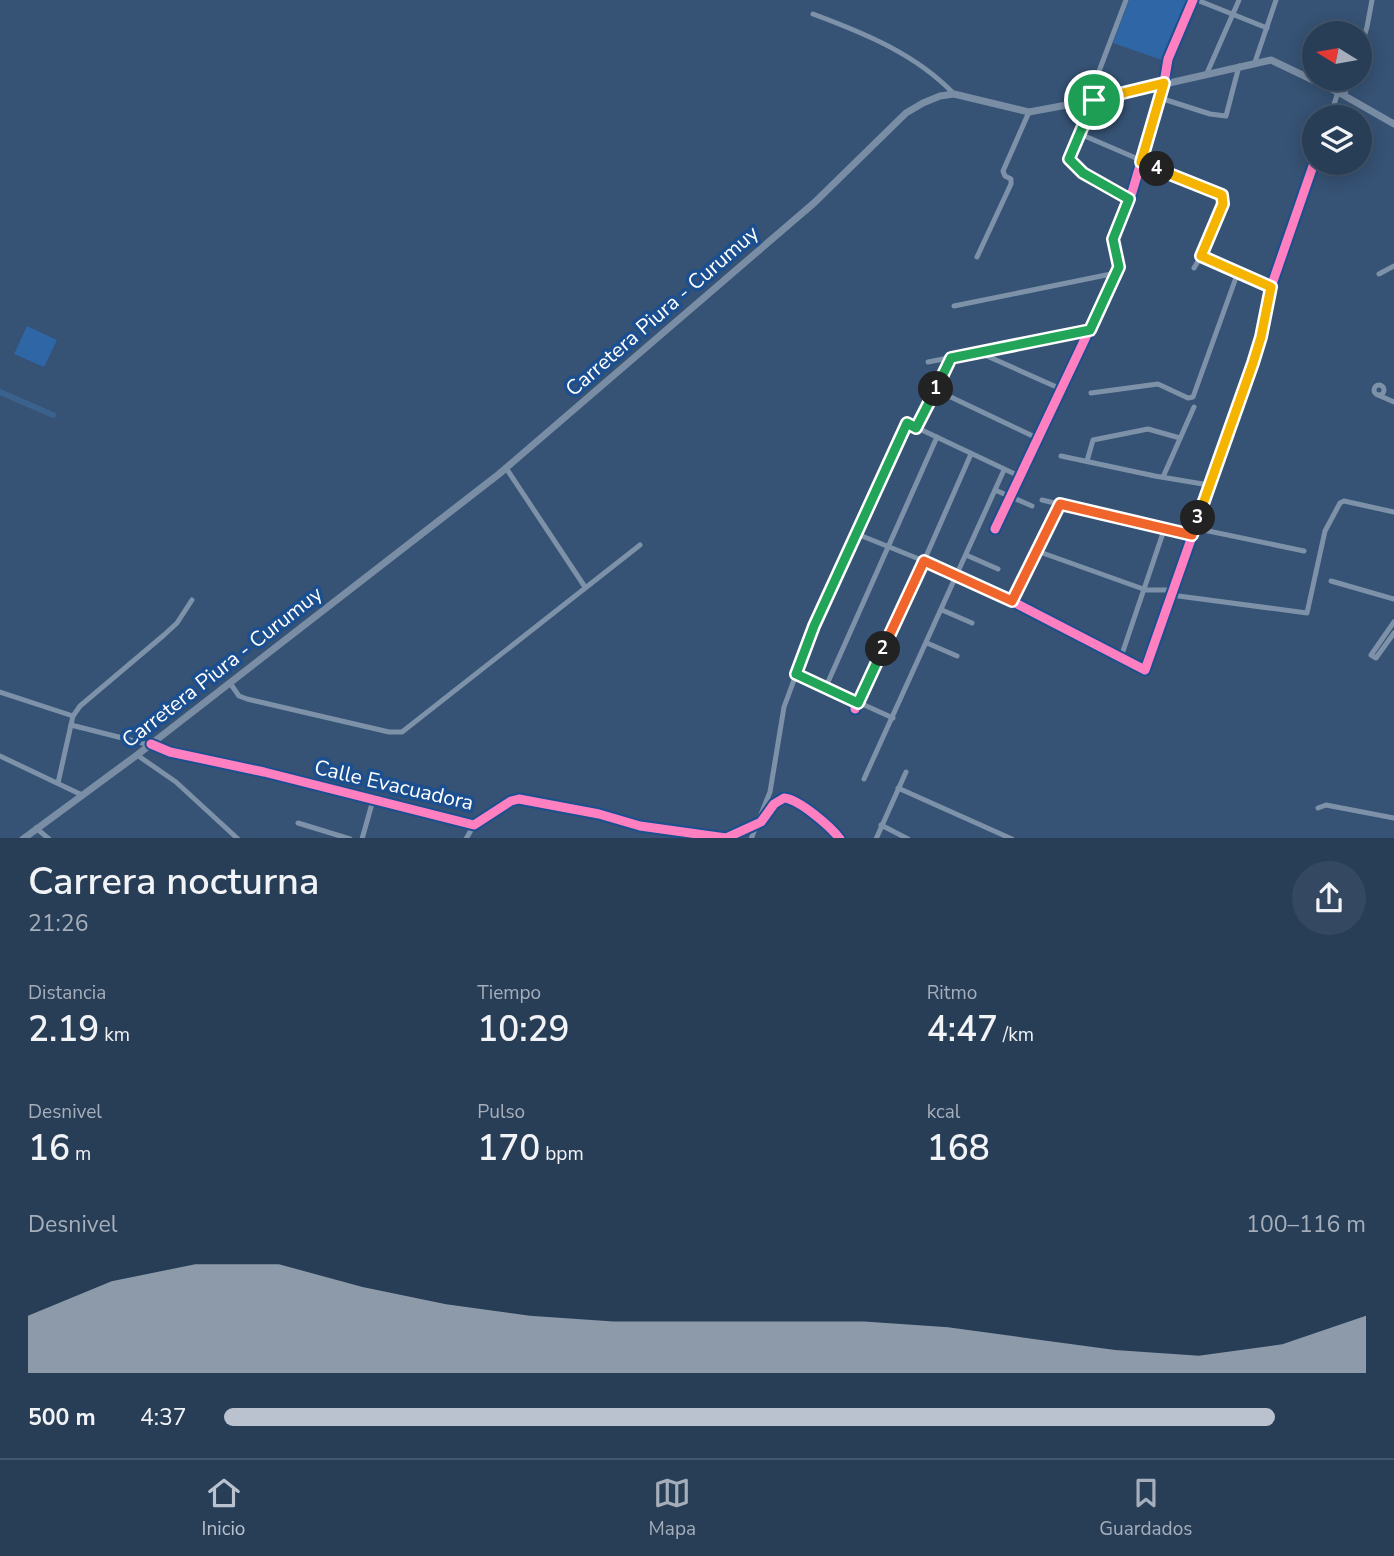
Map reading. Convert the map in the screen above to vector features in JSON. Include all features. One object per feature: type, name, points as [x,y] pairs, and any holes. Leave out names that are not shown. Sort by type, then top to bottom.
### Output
[{"type":"main road","points":[[954,94],[1029,112],[1094,100],[1255,62],[1276,62],[1394,124]]},
{"type":"main road","name":"Carretera Piura - Curumuy","points":[[23,838],[230,684],[506,468],[814,202],[906,113],[940,96],[954,94]]},
{"type":"street","points":[[1126,0],[1093,87],[1094,100],[1069,159],[1083,173],[1129,199]]},
{"type":"street","points":[[981,522],[996,530],[1116,273],[1119,262],[1113,239],[1141,162],[1164,83],[1168,59],[1195,0],[1267,28]]},
{"type":"street","points":[[1207,73],[1239,0]]},
{"type":"street","points":[[1255,62],[1276,0]]},
{"type":"street","points":[[1368,21],[1372,0]]},
{"type":"street","points":[[813,14],[863,32],[894,49],[939,78],[954,94]]},
{"type":"street","points":[[1160,98],[1210,114],[1226,116],[1240,66]]},
{"type":"street","points":[[1336,105],[1343,91]]},
{"type":"street","points":[[977,257],[1011,184],[1011,179],[1005,176],[1003,171],[1029,112]]},
{"type":"street","points":[[1080,134],[1222,195],[1223,204],[1194,268]]},
{"type":"street","points":[[857,534],[1012,601],[1145,670],[1253,363],[1271,287],[1310,175]]},
{"type":"street","points":[[1201,256],[1271,287]]},
{"type":"street","points":[[1379,274],[1394,266]]},
{"type":"street","points":[[1091,393],[1158,384],[1188,398],[1193,397],[1238,272]]},
{"type":"street","points":[[954,306],[1116,273]]},
{"type":"street","points":[[928,362],[1090,330]]},
{"type":"street","points":[[977,351],[1061,390]]},
{"type":"street","points":[[916,428],[951,358]]},
{"type":"street","points":[[936,390],[1039,439]]},
{"type":"street","points":[[1381,393],[1391,401]]},
{"type":"street","points":[[1163,477],[1194,407]]},
{"type":"street","points":[[751,838],[770,792],[781,720],[814,626],[907,423],[1021,477]]},
{"type":"street","points":[[1087,461],[1093,440],[1148,429],[1180,438]]},
{"type":"street","points":[[825,689],[937,437]]},
{"type":"street","points":[[857,706],[971,454]]},
{"type":"street","points":[[1061,456],[1209,485]]},
{"type":"street","points":[[506,468],[585,587]]},
{"type":"street","points":[[864,779],[1004,470]]},
{"type":"street","points":[[995,490],[1032,506]]},
{"type":"street","points":[[1042,500],[1192,535]]},
{"type":"street","points":[[1171,595],[1307,613],[1325,531],[1340,503],[1344,501],[1394,512]]},
{"type":"street","points":[[1012,601],[1060,504]]},
{"type":"street","points":[[1121,657],[1146,590],[1165,527]]},
{"type":"street","points":[[1195,528],[1304,551]]},
{"type":"street","points":[[230,684],[239,696],[247,699],[389,732],[402,732],[640,545]]},
{"type":"street","points":[[1037,551],[1146,590],[1167,590],[1174,587]]},
{"type":"street","points":[[966,555],[998,569]]},
{"type":"street","points":[[1331,581],[1394,599]]},
{"type":"street","points":[[58,783],[73,716],[80,706],[177,623],[192,600]]},
{"type":"street","points":[[942,610],[972,622]]},
{"type":"street","points":[[1394,622],[1371,655],[1376,658],[1394,633]]},
{"type":"street","points":[[927,643],[957,656]]},
{"type":"street","points":[[796,674],[857,706],[893,718]]},
{"type":"street","points":[[0,692],[73,716]]},
{"type":"street","name":"Calle Evacuadora","points":[[71,724],[150,744],[170,752],[264,772],[474,825],[511,801],[519,799],[599,814],[640,826],[710,837],[732,837],[755,825]]},
{"type":"street","points":[[0,755],[82,795]]},
{"type":"street","points":[[137,755],[176,782],[238,838]]},
{"type":"street","points":[[876,838],[905,772]]},
{"type":"street","points":[[898,788],[997,835],[1012,838]]},
{"type":"street","points":[[755,825],[774,804],[784,798],[790,798],[822,820],[840,838]]},
{"type":"street","points":[[362,838],[373,800]]},
{"type":"street","points":[[1318,808],[1326,805],[1394,818]]},
{"type":"street","points":[[298,823],[350,838]]},
{"type":"street","points":[[466,838],[474,825]]},
{"type":"street","points":[[881,825],[908,838]]},
{"type":"street","points":[[36,828],[48,838]]},
{"type":"shaded area","points":[[1129,0],[1187,0],[1165,61],[1113,43]]},
{"type":"shaded area","points":[[27,326],[57,340],[44,367],[14,354]]},
{"type":"waterway","points":[[0,392],[53,415]]},
{"type":"cycle path","points":[[995,529],[1119,267],[1113,239],[1130,199],[1164,83],[1168,59],[1193,0]]},
{"type":"cycle path","points":[[855,709],[924,561],[994,592],[1145,670],[1253,363],[1271,287],[1310,175]]},
{"type":"cycle path","points":[[151,744],[170,752],[264,772],[474,825],[511,801],[519,799],[599,814],[640,826],[726,838]]},
{"type":"cycle path","points":[[726,838],[761,822],[774,804],[784,798],[806,808],[839,838]]},
{"type":"route","points":[[1164,83],[1141,162],[1222,195],[1223,204],[1201,256],[1271,287],[1253,363],[1192,535],[1060,504],[1012,601],[924,561],[858,703],[796,674],[814,626],[907,423],[916,428],[951,358],[1090,330],[1119,267],[1113,239],[1129,199],[1083,173],[1069,159],[1094,100],[1164,83]]}]
